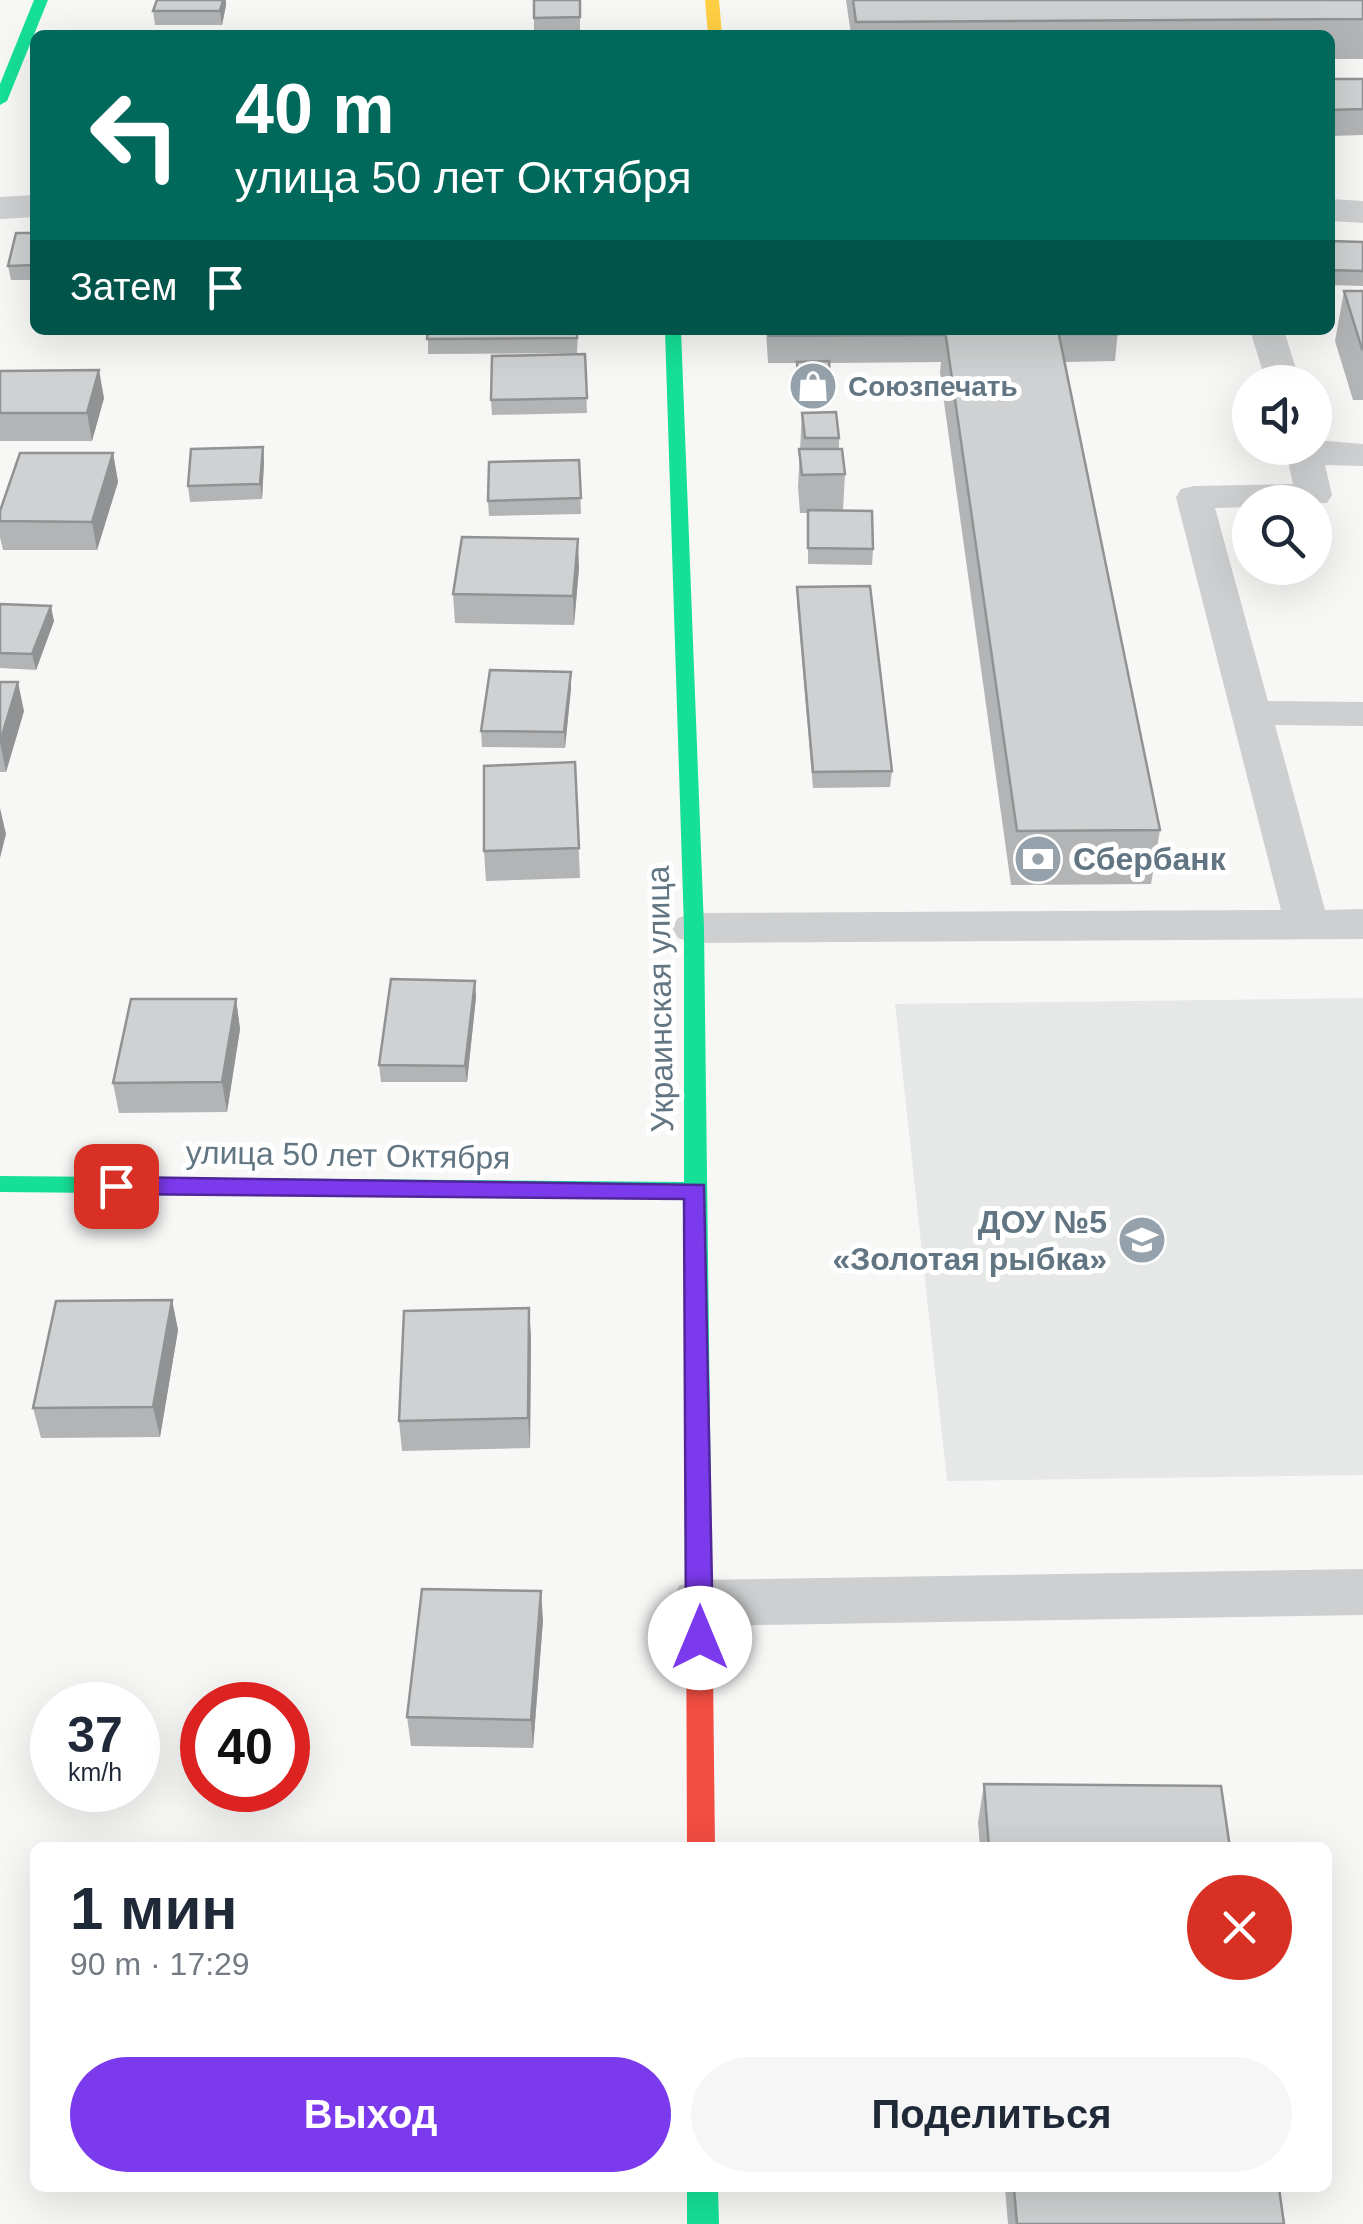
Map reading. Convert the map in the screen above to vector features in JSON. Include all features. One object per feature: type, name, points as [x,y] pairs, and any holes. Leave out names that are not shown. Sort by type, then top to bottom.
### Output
[{"type":"main road","points":[[0,101],[41,0]]},
{"type":"main road","points":[[712,0],[715,30]]},
{"type":"main road","name":"Украинская улица","points":[[673,335],[694,928],[701,1842]]},
{"type":"main road","name":"улица 50 лет Октября","points":[[0,1184],[695,1191]]},
{"type":"main road","points":[[702,2192],[703,2224]]},
{"type":"street","points":[[0,208],[30,206]]},
{"type":"street","points":[[1335,210],[1363,212]]},
{"type":"lane","points":[[1268,335],[1277,365]]},
{"type":"lane","points":[[1332,452],[1363,454]]},
{"type":"lane","points":[[1306,924],[1194,497],[1314,495],[1307,465]]},
{"type":"lane","points":[[1251,712],[1363,714]]},
{"type":"lane","points":[[694,928],[1363,924]]},
{"type":"lane","points":[[700,1603],[1363,1592]]},
{"type":"shaded area","name":"ДОУ №5 «Золотая рыбка»","points":[[1363,998],[1363,1475],[947,1481],[895,1004]]},
{"type":"building","points":[[157,0],[223,0],[220,11],[153,11]]},
{"type":"building","points":[[534,0],[580,0],[580,17],[534,18]]},
{"type":"building","points":[[853,0],[1363,0],[1363,19],[856,22]]},
{"type":"building","points":[[1335,79],[1363,79],[1363,109],[1335,110]]},
{"type":"building","points":[[16,233],[30,233],[30,265],[8,266]]},
{"type":"building","points":[[1335,241],[1363,242],[1363,271],[1335,270]]},
{"type":"building","points":[[1344,291],[1363,291],[1363,349],[1362,349]]},
{"type":"building","points":[[427,335],[577,335],[577,338],[427,339]]},
{"type":"building","points":[[769,335],[943,335],[769,336]]},
{"type":"building","points":[[946,335],[1059,335],[1160,830],[1017,831]]},
{"type":"building","points":[[585,354],[587,398],[491,400],[492,356]]},
{"type":"building","points":[[829,361],[830,380],[798,380],[797,362]]},
{"type":"building","points":[[99,370],[87,413],[0,413],[0,371]]},
{"type":"building","points":[[836,412],[839,438],[805,438],[802,413]]},
{"type":"building","points":[[263,447],[260,484],[188,486],[191,449]]},
{"type":"building","points":[[799,449],[842,449],[845,474],[802,475]]},
{"type":"building","points":[[20,453],[113,453],[92,522],[0,521]]},
{"type":"building","points":[[579,460],[581,498],[488,501],[489,462]]},
{"type":"building","points":[[808,510],[872,511],[873,549],[808,548]]},
{"type":"building","points":[[462,537],[578,539],[573,596],[453,594]]},
{"type":"building","points":[[870,586],[892,771],[813,772],[797,587]]},
{"type":"building","points":[[0,604],[51,606],[32,654],[0,653]]},
{"type":"building","points":[[490,670],[571,672],[564,732],[481,731]]},
{"type":"building","points":[[0,682],[18,682],[0,742]]},
{"type":"building","points":[[575,762],[579,848],[484,851],[484,766]]},
{"type":"building","points":[[391,979],[475,981],[465,1066],[379,1065]]},
{"type":"building","points":[[131,999],[236,999],[222,1082],[113,1083]]},
{"type":"building","points":[[172,1300],[153,1407],[33,1408],[56,1301]]},
{"type":"building","points":[[529,1308],[528,1418],[399,1421],[404,1311]]},
{"type":"building","points":[[422,1589],[541,1591],[531,1720],[407,1717]]},
{"type":"building","points":[[984,1784],[1221,1786],[1229,1842],[989,1842]]},
{"type":"building","points":[[1014,2192],[1280,2192],[1284,2224],[1017,2224]]},
{"type":"traffic: fast","points":[[0,101],[41,0]]},
{"type":"traffic: fast","points":[[673,335],[694,928],[699,1584]]},
{"type":"traffic: fast","points":[[0,1184],[695,1191]]},
{"type":"traffic: fast","points":[[703,2192],[703,2224]]},
{"type":"traffic: slow","points":[[712,0],[715,30]]},
{"type":"traffic: jam","points":[[699,1584],[701,1842]]},
{"type":"place","name":"Союзпечать","points":[[813,386]]},
{"type":"place","name":"Сбербанк","points":[[1038,859]]},
{"type":"place","name":"ДОУ №5 «Золотая рыбка»","points":[[1142,1240]]},
{"type":"route","points":[[116,1186],[695,1191],[700,1638]]}]
